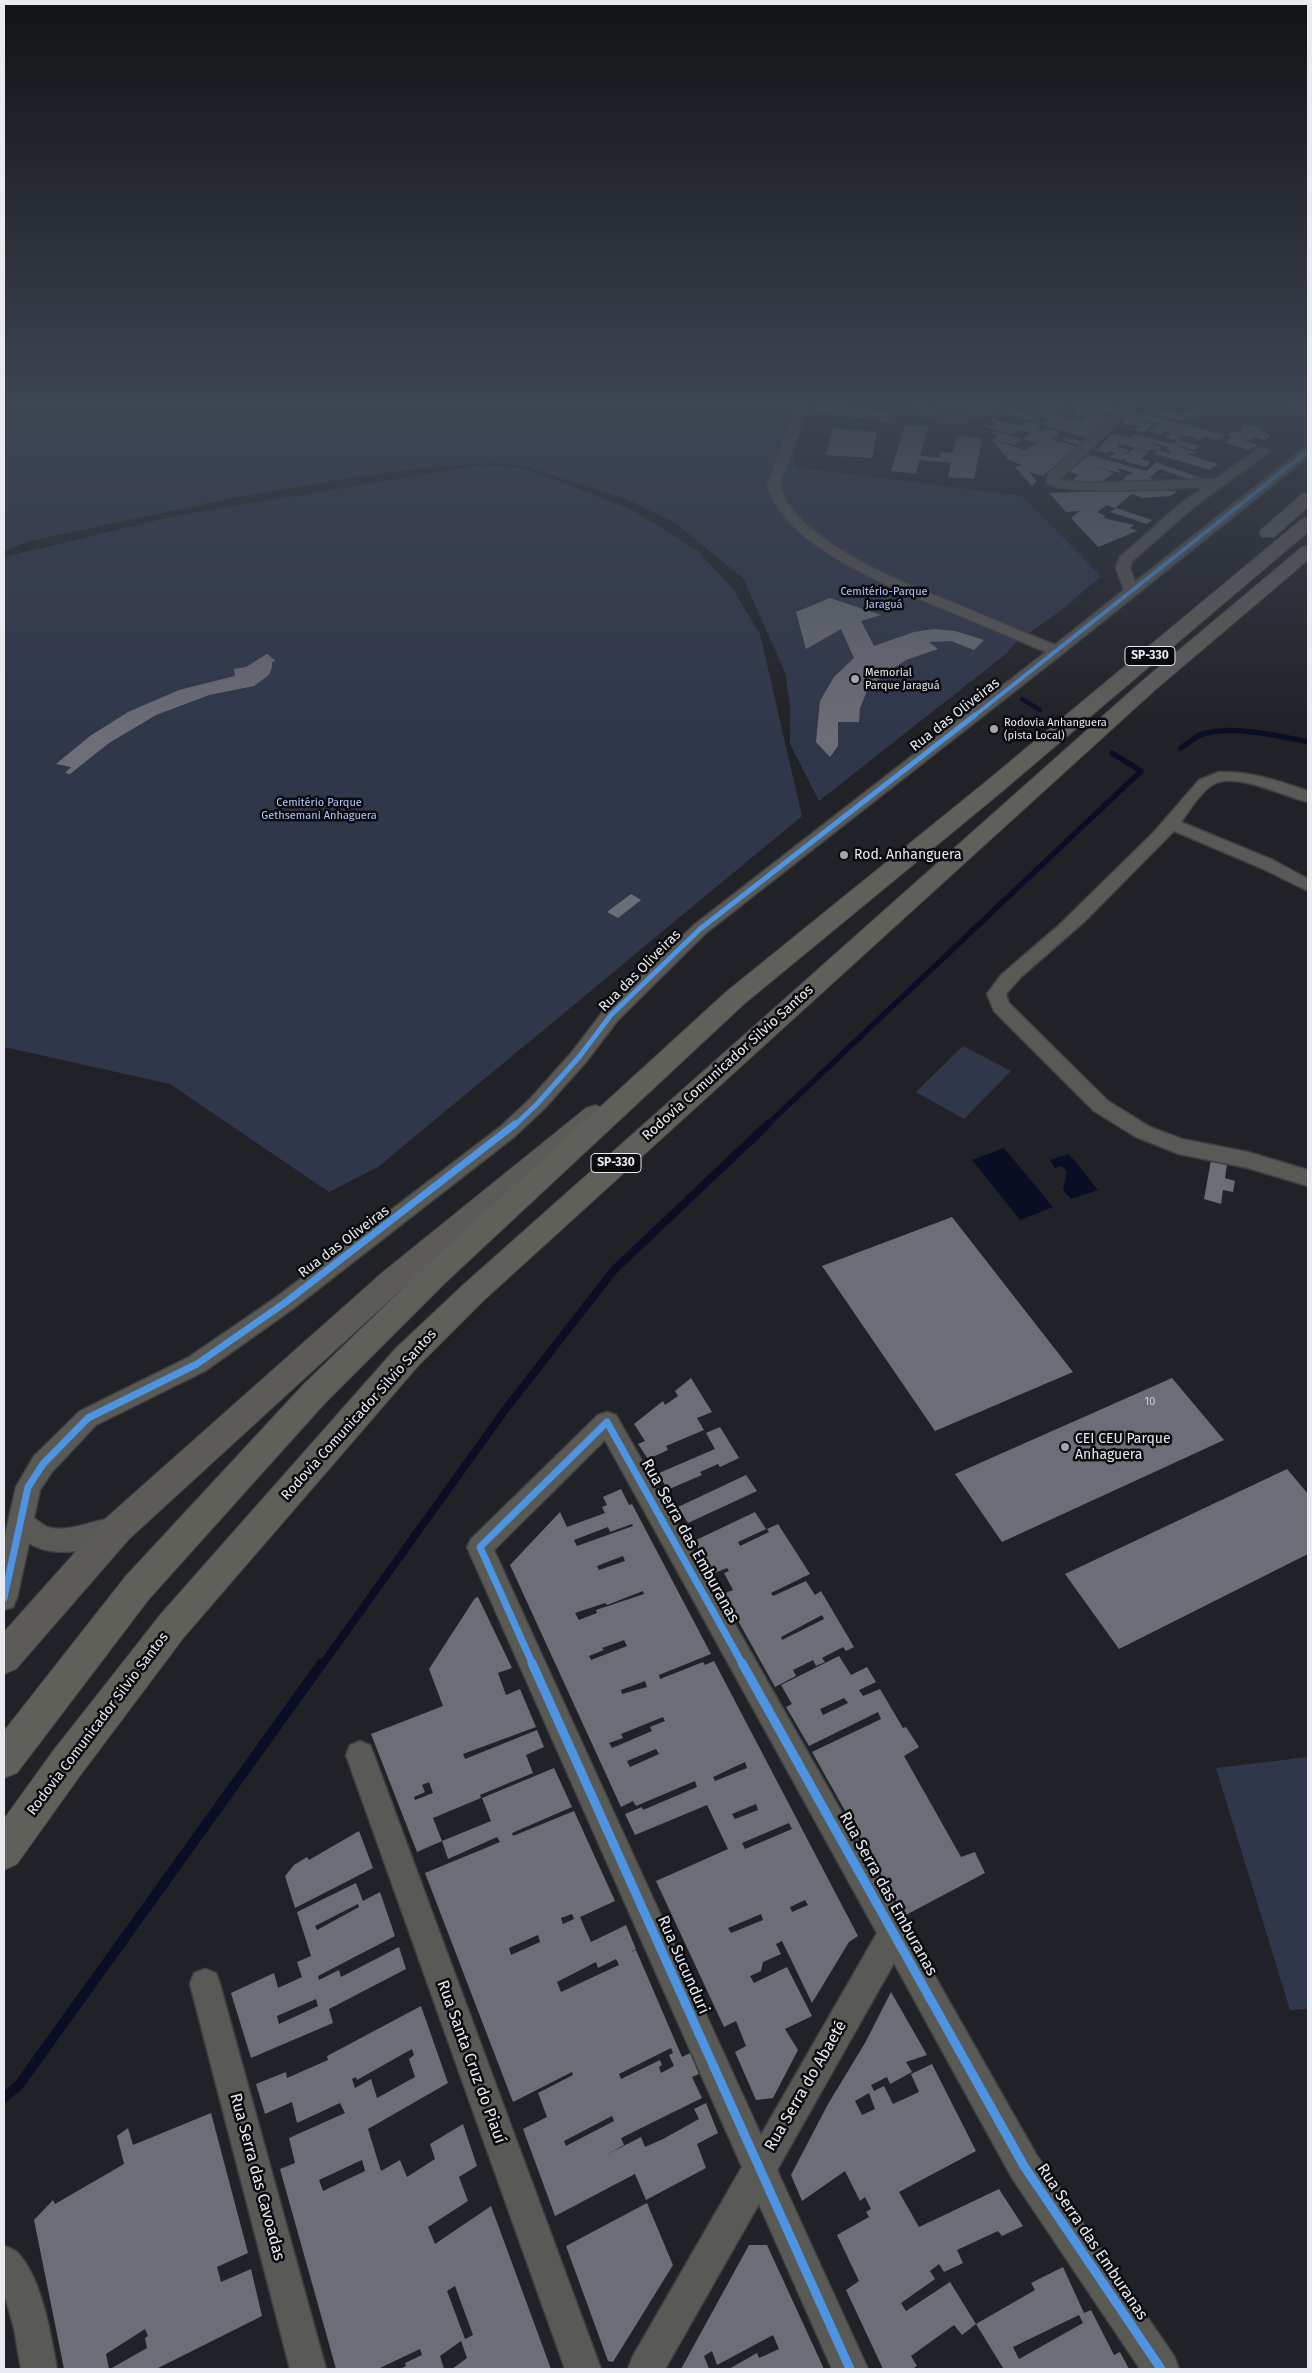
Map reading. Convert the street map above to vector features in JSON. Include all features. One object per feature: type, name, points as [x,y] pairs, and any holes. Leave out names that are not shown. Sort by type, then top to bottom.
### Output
[{"type":"highway","points":[[1214,602],[1226,571],[1290,514]]},
{"type":"highway","name":"SP-330","points":[[4,1760],[137,1588],[314,1394],[435,1275],[735,998],[991,789],[1308,523]]},
{"type":"highway","name":"Rodovia Comunicador Silvio Santos","points":[[4,1851],[66,1764],[172,1626],[407,1357],[473,1293],[628,1152],[1148,686],[1296,569],[1308,551]]},
{"type":"main road","points":[[4,1657],[117,1530],[393,1280],[554,1147],[661,1065]]},
{"type":"street","points":[[789,514],[826,546],[867,571],[1057,651]]},
{"type":"street","points":[[1131,590],[1123,568],[1125,560],[1178,514]]},
{"type":"street","name":"Rua das Oliveiras","points":[[4,1598],[28,1486],[43,1464],[88,1418],[197,1364],[286,1302],[508,1132],[537,1104],[579,1057],[611,1015],[700,929],[1057,651],[1228,514]]},
{"type":"street","points":[[1308,797],[1283,788],[1241,778],[1221,776],[1207,780],[1172,824],[1077,919],[1037,955],[1004,980],[996,994],[1001,1006],[1101,1106],[1143,1132],[1179,1146],[1248,1160],[1308,1178]]},
{"type":"street","points":[[1172,824],[1267,864],[1308,886]]},
{"type":"street","name":"Rua Sucunduri","points":[[608,1422],[480,1547],[850,2369]]},
{"type":"street","name":"Rua Serra das Emburanas","points":[[608,1422],[1024,2166],[1161,2369]]},
{"type":"street","points":[[20,1523],[43,1538],[74,1540],[117,1530]]},
{"type":"street","name":"Rua Santa Cruz do Piauí","points":[[360,1755],[583,2369]]},
{"type":"street","name":"Rua Serra do Abaeté","points":[[646,2369],[894,1933]]},
{"type":"street","name":"Rua Serra das Cavoadas","points":[[205,1984],[308,2369]]},
{"type":"street","points":[[4,2263],[14,2274],[32,2332],[39,2369]]},
{"type":"green space","points":[[4,514],[158,514],[29,541],[4,551]]},
{"type":"green space","name":"Cemitério Parque Gethsemani Anhaguera","points":[[189,514],[638,514],[698,551],[732,588],[760,634],[802,816],[378,1167],[329,1192],[170,1084],[4,1047],[4,557]]},
{"type":"green space","name":"Cemitério-Parque Jaraguá","points":[[657,514],[1040,514],[1101,576],[1063,609],[1015,643],[1007,653],[819,801],[790,744],[790,704],[785,672],[743,578],[674,522]]},
{"type":"green space","points":[[963,1046],[1011,1071],[964,1119],[916,1092]]},
{"type":"green space","points":[[1308,1757],[1308,2009],[1290,2010],[1216,1768]]},
{"type":"shaded area","points":[[1004,1148],[1053,1207],[1020,1220],[972,1160]]},
{"type":"shaded area","points":[[1069,1154],[1098,1190],[1071,1199],[1063,1190],[1067,1172],[1062,1166],[1055,1168],[1050,1160]]},
{"type":"building","points":[[1076,514],[1101,514],[1106,516],[1103,518],[1134,525],[1130,528],[1137,531],[1098,547],[1071,518]]},
{"type":"building","points":[[1115,514],[1133,514],[1152,520],[1147,524]]},
{"type":"building","name":"Memorial Parque Jaraguá","points":[[830,598],[881,615],[861,621],[874,646],[914,632],[934,629],[955,631],[984,640],[974,650],[951,641],[929,642],[938,649],[906,660],[886,673],[867,691],[860,708],[859,722],[838,722],[838,746],[830,757],[816,742],[820,701],[834,677],[854,658],[841,629],[806,649],[796,612]]},
{"type":"building","points":[[267,654],[276,661],[272,662],[269,675],[254,686],[209,695],[156,715],[109,743],[70,774],[65,773],[71,767],[56,764],[90,736],[128,712],[179,690],[235,676],[234,669],[246,667]]},
{"type":"building","points":[[631,894],[641,900],[618,918],[607,912]]},
{"type":"building","points":[[1211,1160],[1227,1164],[1225,1178],[1235,1181],[1233,1192],[1223,1190],[1221,1204],[1204,1199]]},
{"type":"building","points":[[952,1217],[1073,1372],[935,1431],[822,1266]]},
{"type":"building","points":[[691,1378],[712,1412],[697,1418],[704,1430],[666,1446],[668,1450],[648,1459],[638,1444],[645,1441],[634,1424],[663,1401],[665,1405],[678,1396],[675,1391]]},
{"type":"building","points":[[1172,1378],[1224,1440],[1002,1542],[955,1474]]},
{"type":"building","points":[[720,1427],[739,1458],[720,1467],[718,1464],[700,1472],[702,1475],[667,1490],[659,1473],[715,1449],[706,1433]]},
{"type":"building","points":[[1287,1469],[1308,1494],[1308,1554],[1119,1649],[1065,1574]]},
{"type":"building","points":[[746,1475],[757,1491],[688,1523],[678,1507]]},
{"type":"building","points":[[621,1489],[629,1505],[632,1504],[711,1654],[659,1675],[660,1679],[703,1662],[705,1665],[714,1661],[858,1936],[849,1942],[812,2003],[782,1941],[776,1944],[781,1954],[763,1962],[761,1971],[750,1976],[754,1983],[787,1967],[812,2016],[785,2029],[798,2050],[773,2098],[756,2100],[735,2052],[746,2046],[736,2021],[724,2027],[656,1881],[728,1849],[707,1805],[635,1835],[625,1814],[642,1807],[643,1810],[697,1787],[695,1781],[636,1806],[633,1801],[621,1807],[510,1565],[560,1512],[567,1527],[605,1513],[602,1507],[607,1505],[603,1497]],"holes":[[[632,1524],[633,1526],[577,1546],[574,1540],[608,1527],[610,1532]],[[623,1556],[625,1561],[599,1570],[597,1566]],[[643,1591],[644,1594],[596,1610],[597,1613],[579,1620],[575,1613],[605,1603],[607,1605]],[[624,1640],[627,1646],[591,1660],[589,1656],[604,1650],[602,1648]],[[645,1681],[647,1687],[622,1694],[621,1690]],[[663,1717],[665,1721],[650,1727],[652,1731],[612,1748],[609,1743],[623,1738],[621,1734]],[[656,1749],[659,1754],[630,1767],[627,1761]],[[745,1762],[747,1768],[715,1781],[713,1777]],[[756,1804],[758,1810],[735,1819],[732,1814]],[[789,1823],[792,1829],[745,1849],[742,1843]],[[805,1900],[808,1905],[792,1912],[790,1907]],[[761,1914],[763,1920],[731,1933],[728,1928]]]},
{"type":"building","points":[[755,1512],[766,1529],[738,1542],[740,1546],[769,1532],[767,1529],[778,1524],[810,1574],[771,1593],[773,1596],[806,1581],[815,1595],[821,1591],[854,1647],[846,1651],[843,1647],[822,1658],[825,1662],[816,1666],[813,1660],[793,1670],[796,1676],[775,1687],[723,1594],[733,1590],[724,1573],[729,1571],[727,1568],[712,1574],[694,1541]],"holes":[[[822,1615],[824,1619],[782,1640],[781,1637]]]},
{"type":"building","points":[[478,1597],[512,1668],[498,1673],[506,1695],[520,1689],[536,1727],[463,1754],[465,1759],[537,1730],[544,1747],[526,1755],[533,1773],[480,1795],[481,1798],[433,1818],[442,1841],[417,1852],[371,1734],[443,1706],[429,1669],[475,1598]],"holes":[[[429,1782],[433,1793],[415,1800],[414,1797],[425,1792],[422,1785]]]},
{"type":"building","points":[[839,1656],[851,1675],[867,1667],[876,1682],[859,1690],[863,1696],[880,1689],[903,1728],[906,1727],[919,1747],[904,1756],[961,1857],[975,1852],[985,1873],[904,1916],[812,1752],[881,1719],[878,1712],[809,1746],[786,1707],[792,1704],[781,1685]],"holes":[[[844,1698],[848,1703],[823,1715],[820,1709]]]},
{"type":"building","points":[[554,1768],[572,1807],[512,1833],[513,1836],[574,1811],[615,1901],[580,1917],[591,1942],[626,1925],[636,1949],[631,1952],[636,1950],[682,2057],[690,2053],[699,2074],[692,2077],[702,2098],[621,2138],[624,2145],[606,2155],[641,2137],[645,2147],[663,2139],[699,2119],[694,2109],[706,2103],[718,2133],[697,2144],[706,2168],[646,2200],[635,2174],[555,2216],[523,2129],[547,2117],[538,2093],[573,2075],[572,2072],[513,2102],[425,1873],[500,1842],[497,1837],[448,1859],[442,1841],[491,1821],[482,1798]],"holes":[[[572,1914],[574,1919],[563,1924],[561,1918]],[[538,1935],[540,1942],[511,1955],[509,1948]],[[616,1959],[619,1965],[561,1992],[557,1982],[596,1962],[598,1968]],[[671,2048],[673,2053],[669,2055],[674,2066],[661,2073],[659,2067],[662,2065],[660,2060],[621,2079],[619,2074]],[[612,2116],[614,2121],[566,2146],[564,2141]]]},
{"type":"building","points":[[359,1831],[373,1868],[295,1908],[285,1876],[294,1865],[307,1857],[309,1860]]},
{"type":"building","points":[[356,1883],[363,1901],[380,1892],[395,1936],[318,1976],[319,1980],[339,1970],[341,1977],[399,1947],[406,1969],[329,2009],[333,2023],[251,2058],[231,1993],[274,1973],[278,1988],[302,1977],[297,1962],[311,1956],[297,1912]],"holes":[[[358,1904],[359,1907],[317,1930],[315,1926]],[[316,1999],[318,2006],[279,2024],[277,2016]]]},
{"type":"building","points":[[891,1992],[927,2055],[906,2062],[912,2072],[890,2084],[887,2077],[871,2085],[874,2091],[884,2086],[893,2104],[919,2092],[911,2074],[932,2064],[976,2151],[899,2192],[919,2227],[999,2189],[1023,2226],[1002,2236],[998,2231],[957,2250],[963,2263],[944,2272],[939,2264],[930,2271],[935,2279],[901,2303],[906,2311],[950,2282],[976,2324],[962,2335],[954,2325],[911,2356],[917,2366],[912,2369],[883,2369],[846,2290],[859,2281],[837,2235],[869,2217],[866,2212],[871,2209],[865,2197],[860,2201],[845,2171],[802,2201],[791,2175],[828,2104],[865,2043]],"holes":[[[869,2093],[875,2109],[862,2115],[855,2101]]]},
{"type":"building","points":[[421,2006],[448,2083],[368,2129],[381,2171],[400,2160],[407,2177],[435,2159],[430,2144],[463,2124],[477,2166],[459,2177],[468,2201],[428,2227],[435,2244],[491,2206],[551,2369],[452,2369],[467,2358],[461,2341],[440,2356],[444,2369],[400,2369],[406,2366],[405,2363],[422,2355],[420,2349],[378,2369],[336,2369],[280,2169],[295,2163],[289,2138],[345,2113],[340,2103],[297,2123],[292,2102],[265,2114],[256,2084],[286,2072],[287,2078],[328,2060],[327,2056]],"holes":[[[412,2049],[414,2055],[409,2059],[415,2077],[377,2098],[371,2079],[355,2088],[352,2079],[356,2077],[357,2080]],[[362,2160],[365,2171],[323,2191],[319,2180]],[[455,2286],[473,2335],[465,2339],[447,2291]]]},
{"type":"building","points":[[211,2113],[248,2253],[217,2267],[221,2282],[251,2269],[262,2316],[156,2369],[110,2369],[147,2348],[145,2338],[148,2336],[145,2329],[106,2354],[109,2369],[64,2369],[34,2220],[53,2200],[55,2204],[124,2164],[117,2136],[128,2128],[133,2145]]},
{"type":"building","points":[[647,2203],[673,2265],[613,2362],[608,2361],[566,2246]]},
{"type":"building","points":[[749,2245],[767,2245],[824,2369],[729,2369],[757,2353],[759,2358],[779,2349],[773,2335],[717,2365],[712,2351],[704,2356],[709,2369],[681,2369]]},
{"type":"building","points":[[1063,2267],[1084,2313],[1091,2310],[1114,2355],[1120,2352],[1129,2369],[1001,2369],[1003,2368],[976,2324],[1035,2290],[1031,2283]],"holes":[[[1079,2315],[1083,2323],[1019,2359],[1013,2347]]]},
{"type":"waterway","points":[[1022,699],[1040,710]]},
{"type":"waterway","points":[[1181,748],[1200,735],[1224,731],[1254,732],[1308,742]]},
{"type":"waterway","points":[[766,1126],[1141,771],[1112,753]]},
{"type":"waterway","points":[[322,1665],[505,1410],[614,1270],[768,1124]]},
{"type":"waterway","points":[[4,2098],[19,2085],[322,1663]]},
{"type":"cycle path","points":[[4,1598],[28,1487],[43,1464],[88,1418],[197,1364],[286,1302],[507,1132],[537,1104],[579,1057],[611,1015],[700,929],[1057,651],[1229,514]]},
{"type":"cycle path","points":[[850,2369],[480,1547],[607,1422],[1024,2166],[1161,2369]]},
{"type":"place","name":"Memorial Parque Jaraguá","points":[[855,679]]},
{"type":"place","name":"Rodovia Anhanguera (pista Local)","points":[[994,729]]},
{"type":"place","name":"Rod. Anhanguera","points":[[844,855]]},
{"type":"place","name":"CEI CEU Parque Anhaguera","points":[[1065,1447]]}]
